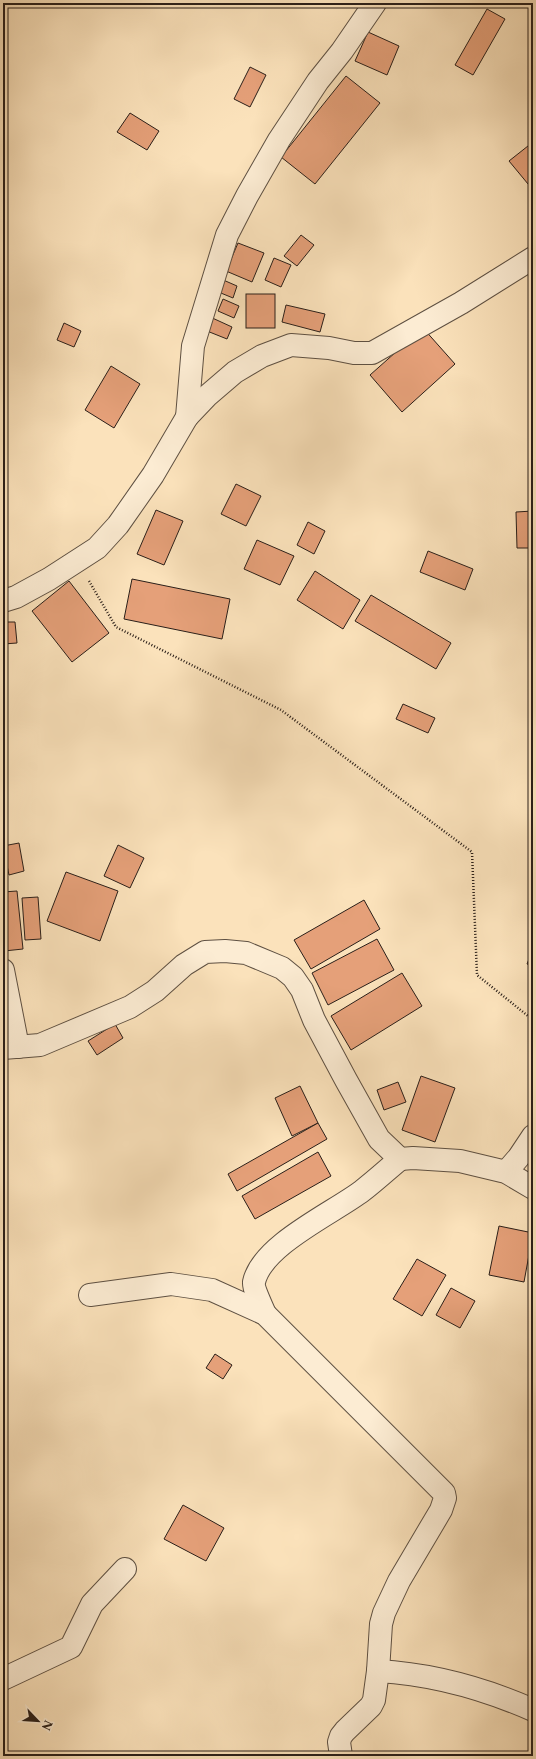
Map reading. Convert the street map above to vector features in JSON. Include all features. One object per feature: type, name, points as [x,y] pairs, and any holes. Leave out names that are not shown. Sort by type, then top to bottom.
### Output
[{"type":"street","points":[[187,417],[193,346],[227,235],[279,140],[318,81],[342,51],[375,3]]},
{"type":"street","points":[[3,601],[16,597],[49,579],[97,548],[118,525],[153,475],[187,417],[207,396],[235,372],[262,356],[291,346],[329,348],[354,353],[372,353],[461,303],[533,258]]},
{"type":"street","points":[[3,970],[11,1047],[40,1045],[130,1007],[155,991],[184,965],[205,952],[225,950],[246,953],[282,968],[293,977],[302,990],[314,1020],[379,1139],[400,1159]]},
{"type":"street","points":[[506,1172],[519,1157],[533,1136]]},
{"type":"street","points":[[264,1314],[254,1284],[257,1272],[269,1256],[309,1225],[362,1191],[400,1159],[413,1158],[460,1161],[506,1172],[533,1188]]},
{"type":"street","points":[[90,1295],[171,1284],[212,1290],[264,1314],[444,1493],[445,1498],[441,1510],[399,1581],[384,1614],[381,1624],[378,1671],[373,1703],[341,1736],[339,1742],[341,1756]]},
{"type":"street","points":[[3,1679],[71,1647],[92,1604],[125,1569]]},
{"type":"street","points":[[378,1671],[428,1676],[456,1682],[533,1710]]},
{"type":"path","points":[[77,560],[116,627],[281,710],[472,852],[477,975],[533,1020]]},
{"type":"building","points":[[487,9],[505,19],[473,75],[455,65]]},
{"type":"building","points":[[368,32],[399,46],[387,75],[355,61]]},
{"type":"building","points":[[250,67],[266,75],[250,107],[234,99]]},
{"type":"building","points":[[346,76],[380,103],[315,184],[281,157]]},
{"type":"building","points":[[130,113],[159,131],[147,150],[117,132]]},
{"type":"building","points":[[533,142],[533,190],[509,161]]},
{"type":"building","points":[[301,235],[314,245],[297,266],[284,256]]},
{"type":"building","points":[[238,243],[264,253],[252,282],[226,271]]},
{"type":"building","points":[[274,258],[291,265],[281,287],[265,280]]},
{"type":"building","points":[[221,279],[237,286],[233,298],[216,291]]},
{"type":"building","points":[[246,294],[275,294],[275,328],[246,328]]},
{"type":"building","points":[[223,299],[239,306],[234,318],[218,311]]},
{"type":"building","points":[[286,305],[325,314],[320,332],[282,322]]},
{"type":"building","points":[[208,316],[232,327],[227,339],[202,329]]},
{"type":"building","points":[[64,323],[81,331],[74,347],[57,340]]},
{"type":"building","points":[[423,328],[455,364],[402,412],[370,375]]},
{"type":"building","points":[[111,366],[140,384],[114,428],[85,410]]},
{"type":"building","points":[[236,484],[261,496],[246,526],[221,514]]},
{"type":"building","points":[[156,510],[183,521],[164,565],[137,554]]},
{"type":"building","points":[[533,511],[533,548],[517,548],[516,512]]},
{"type":"building","points":[[308,522],[325,531],[314,554],[297,545]]},
{"type":"building","points":[[257,540],[294,556],[280,585],[244,569]]},
{"type":"building","points":[[428,551],[473,569],[465,590],[420,572]]},
{"type":"building","points":[[315,571],[360,600],[343,629],[297,600]]},
{"type":"building","points":[[132,579],[230,599],[222,639],[124,619]]},
{"type":"building","points":[[69,581],[109,633],[72,662],[32,611]]},
{"type":"building","points":[[371,595],[451,643],[436,669],[355,621]]},
{"type":"building","points":[[3,622],[15,622],[17,643],[3,644]]},
{"type":"building","points":[[403,704],[435,718],[428,733],[396,719]]},
{"type":"building","points":[[19,843],[24,871],[9,875],[3,846]]},
{"type":"building","points":[[118,845],[144,858],[130,888],[104,876]]},
{"type":"building","points":[[66,872],[118,891],[100,941],[47,921]]},
{"type":"building","points":[[17,891],[23,949],[4,951],[3,892]]},
{"type":"building","points":[[38,897],[41,939],[25,940],[22,898]]},
{"type":"building","points":[[364,900],[380,929],[311,969],[294,940]]},
{"type":"building","points":[[377,939],[394,970],[328,1005],[312,973]]},
{"type":"building","points":[[533,949],[533,966],[527,964]]},
{"type":"building","points":[[402,973],[422,1006],[351,1050],[331,1016]]},
{"type":"building","points":[[115,1024],[123,1038],[97,1055],[88,1041]]},
{"type":"building","points":[[421,1076],[455,1088],[435,1142],[402,1130]]},
{"type":"building","points":[[398,1082],[406,1102],[384,1110],[377,1090]]},
{"type":"building","points":[[300,1086],[318,1123],[292,1136],[275,1098]]},
{"type":"building","points":[[318,1123],[327,1139],[237,1191],[228,1174]]},
{"type":"building","points":[[318,1152],[331,1176],[255,1219],[242,1196]]},
{"type":"building","points":[[499,1226],[533,1233],[524,1282],[489,1275]]},
{"type":"building","points":[[417,1259],[446,1275],[422,1316],[393,1299]]},
{"type":"building","points":[[451,1288],[475,1301],[460,1328],[436,1315]]},
{"type":"building","points":[[215,1354],[232,1365],[223,1379],[206,1368]]},
{"type":"building","points":[[183,1505],[224,1528],[206,1561],[164,1539]]}]
